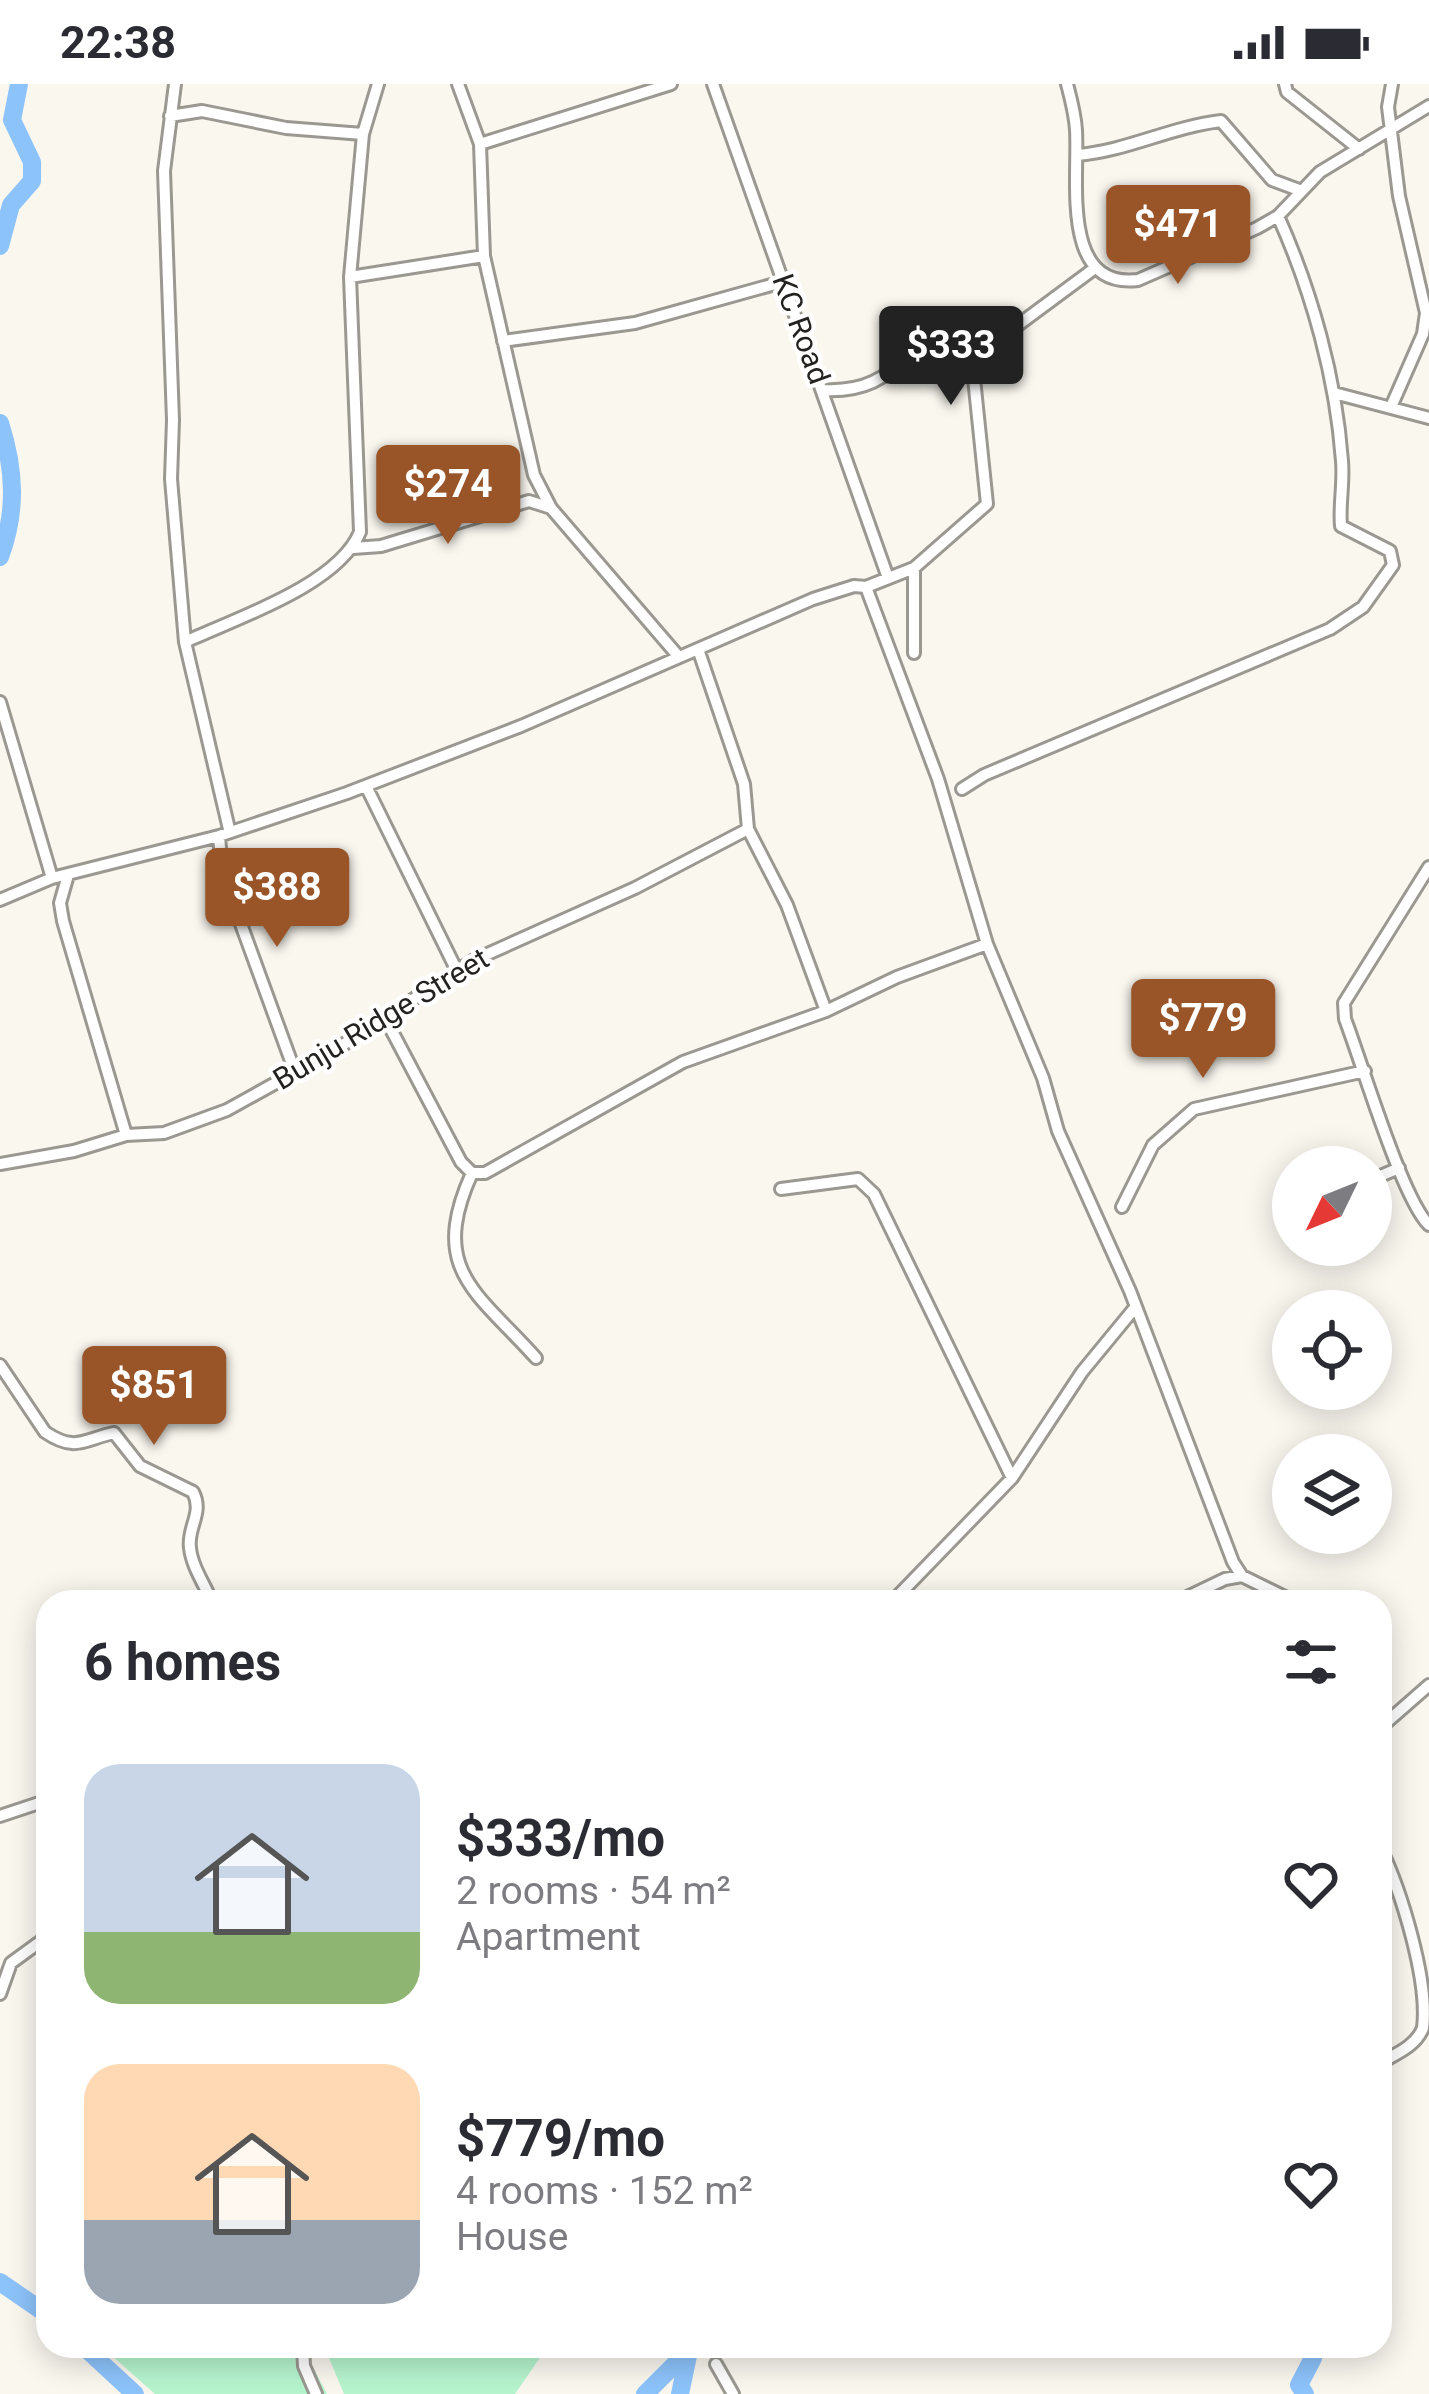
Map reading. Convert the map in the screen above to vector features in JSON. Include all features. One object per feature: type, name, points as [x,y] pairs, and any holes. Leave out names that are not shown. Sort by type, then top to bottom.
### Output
[{"type":"street","points":[[176,84],[164,242],[173,420],[171,479],[185,642],[224,832],[222,872],[295,1072]]},
{"type":"street","points":[[185,642],[312,580],[353,548],[360,532],[350,277],[363,134],[378,84]]},
{"type":"street","points":[[458,84],[480,144],[484,256],[535,475],[551,508],[679,657]]},
{"type":"street","points":[[480,144],[671,84]]},
{"type":"street","name":"KC Road","points":[[713,84],[887,575]]},
{"type":"street","points":[[1067,84],[1077,155],[1076,220],[1095,268],[1107,280],[1138,280],[1278,216],[1299,190],[1429,106]]},
{"type":"street","points":[[1285,84],[1287,92],[1359,149]]},
{"type":"street","points":[[1391,407],[1423,334],[1426,313],[1399,196],[1390,132],[1392,84]]},
{"type":"street","points":[[170,116],[202,111],[286,128],[363,134]]},
{"type":"street","points":[[1077,155],[1133,146],[1156,135],[1221,121],[1273,180],[1299,190]]},
{"type":"street","points":[[962,789],[984,775],[1330,629],[1363,607],[1394,558],[1390,551],[1341,526],[1342,464],[1334,393],[1298,260],[1278,216]]},
{"type":"street","points":[[350,277],[484,256]]},
{"type":"street","points":[[0,900],[52,878],[224,832],[366,785],[521,726],[813,599],[866,587],[914,568],[987,504],[972,359],[1095,268]]},
{"type":"street","points":[[503,341],[634,323],[782,282]]},
{"type":"street","points":[[824,390],[857,390],[891,373],[913,352]]},
{"type":"street","points":[[1334,393],[1429,418]]},
{"type":"street","points":[[353,548],[381,546],[529,501],[551,508]]},
{"type":"street","points":[[914,568],[914,653]]},
{"type":"street","points":[[866,587],[938,779],[987,944],[1043,1078],[1058,1131],[1130,1291],[1133,1310],[1225,1544],[1242,1576],[1270,1590]]},
{"type":"street","points":[[698,650],[743,784],[748,829],[787,905],[826,1011]]},
{"type":"street","points":[[0,702],[52,878]]},
{"type":"street","points":[[366,785],[457,971]]},
{"type":"street","name":"Bunju Ridge Street","points":[[0,1164],[74,1151],[126,1135],[164,1133],[227,1110],[457,971],[726,844],[748,829]]},
{"type":"street","points":[[1429,867],[1344,1003],[1345,1019],[1399,1168],[1417,1213],[1429,1225]]},
{"type":"street","points":[[68,875],[60,903],[63,920],[126,1135]]},
{"type":"street","points":[[385,1018],[461,1162],[472,1173],[485,1173],[683,1062],[826,1011],[897,977],[987,944]]},
{"type":"street","points":[[1122,1207],[1153,1145],[1194,1109],[1365,1071]]},
{"type":"street","points":[[1392,1171],[1399,1168]]},
{"type":"street","points":[[472,1173],[454,1222],[462,1269],[475,1294],[536,1358]]},
{"type":"street","points":[[781,1189],[848,1178],[858,1179],[874,1194],[1012,1478]]},
{"type":"street","points":[[904,1590],[1012,1478],[1082,1372],[1133,1310]]},
{"type":"street","points":[[0,1365],[45,1432],[71,1444],[114,1433],[140,1466],[193,1492],[198,1509],[188,1541],[206,1590]]},
{"type":"street","points":[[1202,1590],[1242,1576]]},
{"type":"street","points":[[1392,1717],[1429,1685]]},
{"type":"street","points":[[0,1816],[36,1804]]},
{"type":"street","points":[[1392,1877],[1416,1936],[1427,1983],[1423,2028],[1415,2042],[1392,2056]]},
{"type":"street","points":[[0,1994],[11,1963],[36,1945]]},
{"type":"street","points":[[304,2358],[316,2394]]},
{"type":"street","points":[[716,2364],[733,2394]]},
{"type":"green space","points":[[114,2358],[308,2358],[327,2394],[155,2394]]},
{"type":"green space","points":[[329,2358],[540,2358],[515,2394],[344,2394]]},
{"type":"waterway","points":[[0,246],[11,205],[32,181],[32,162],[12,120],[19,84]]},
{"type":"waterway","points":[[0,423],[12,490],[0,557]]},
{"type":"waterway","points":[[0,2282],[36,2307]]},
{"type":"waterway","points":[[96,2358],[135,2394]]},
{"type":"waterway","points":[[645,2394],[681,2358]]},
{"type":"waterway","points":[[680,2394],[688,2358]]},
{"type":"waterway","points":[[1305,2394],[1299,2385],[1313,2358]]}]
